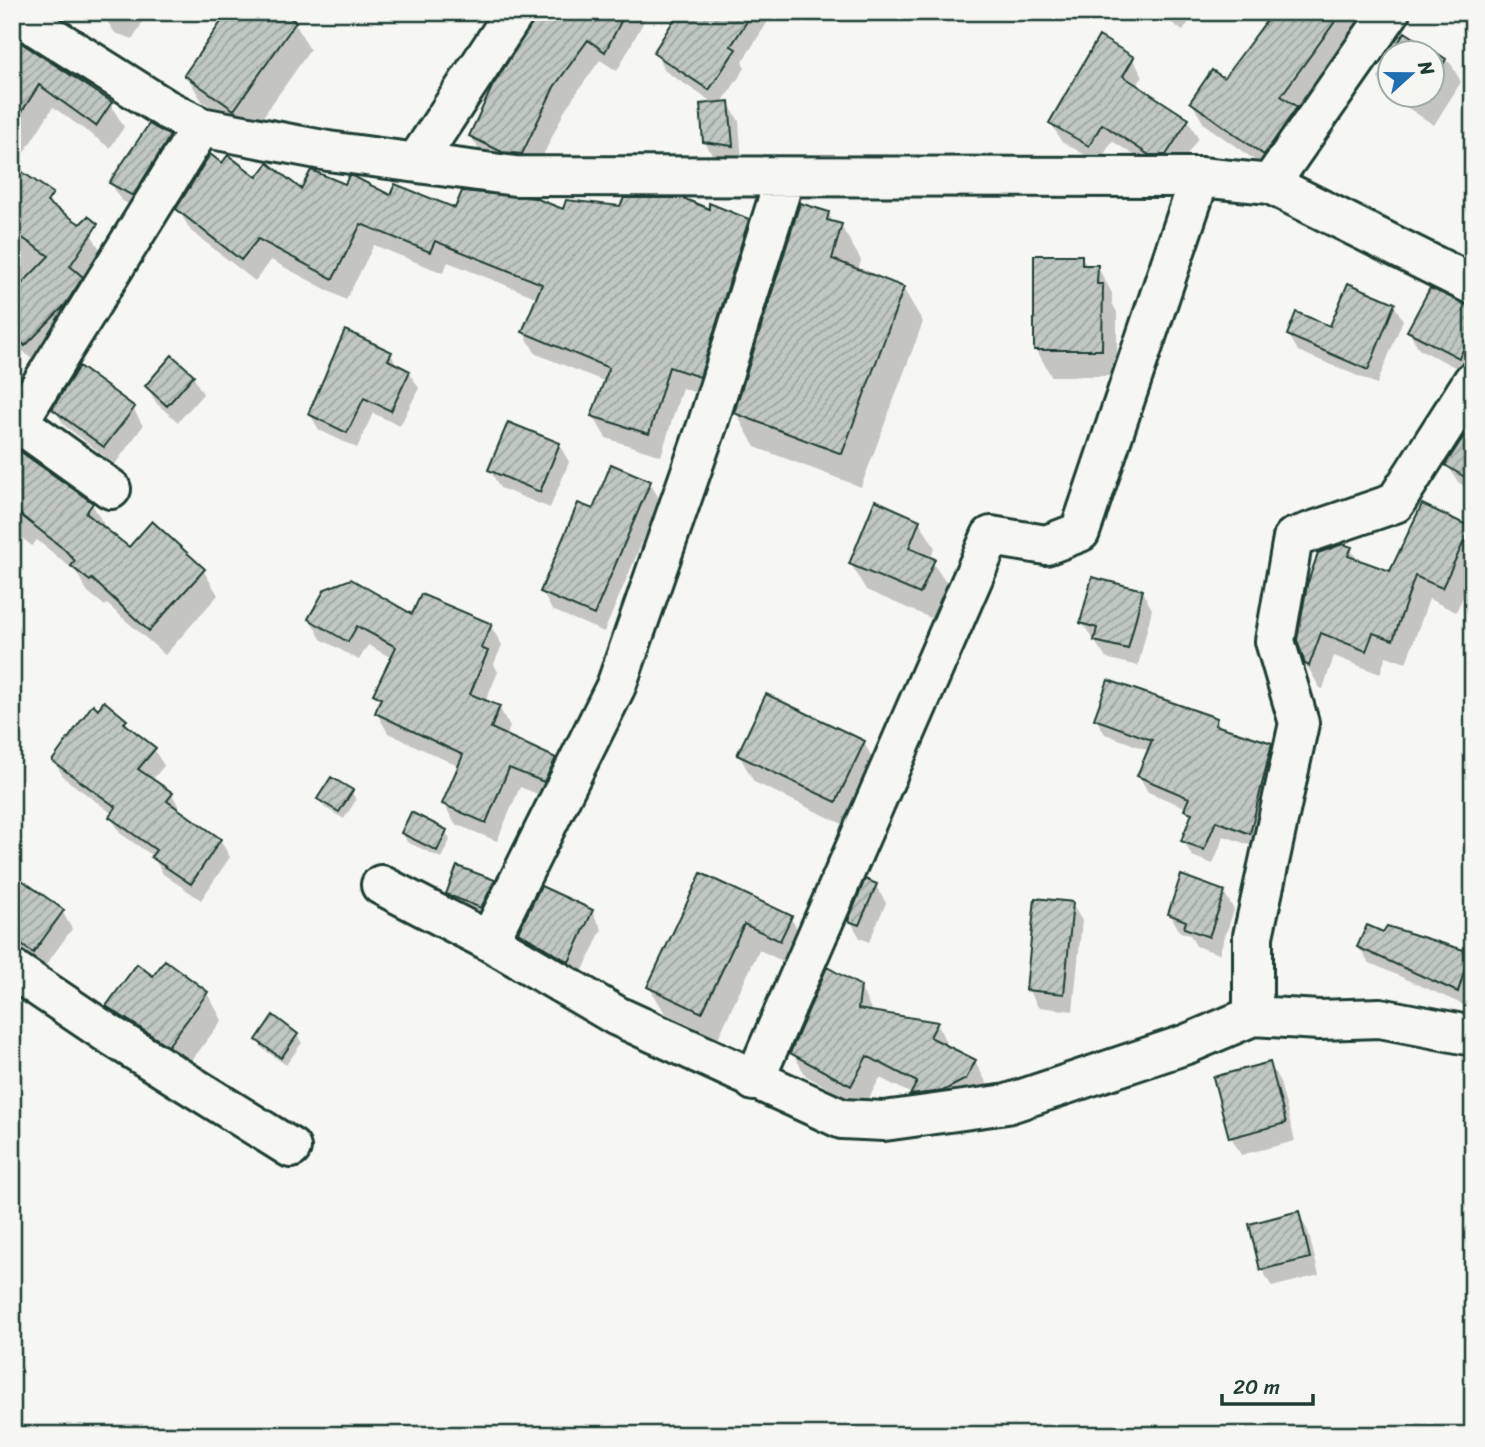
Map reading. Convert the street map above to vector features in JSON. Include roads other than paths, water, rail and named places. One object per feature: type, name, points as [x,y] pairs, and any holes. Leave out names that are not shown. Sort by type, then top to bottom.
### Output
[{"type":"street","points":[[13,12],[166,109],[201,127],[328,151],[417,160],[515,176],[672,173],[785,177],[1200,177],[1270,184],[1473,285]]},
{"type":"street","points":[[417,160],[515,12]]},
{"type":"street","points":[[1270,184],[1390,12]]},
{"type":"street","points":[[111,489],[16,428],[201,127]]},
{"type":"street","points":[[489,941],[616,686],[708,423],[785,177]]},
{"type":"street","points":[[754,1081],[991,536],[1046,545],[1080,532],[1200,177]]},
{"type":"street","points":[[1253,1016],[1253,936],[1299,723],[1275,641],[1293,537],[1395,503],[1473,381]]},
{"type":"street","points":[[381,884],[489,941],[617,1016],[842,1119],[884,1121],[1007,1104],[1187,1044],[1253,1016],[1319,1020],[1380,1018],[1472,1035]]},
{"type":"street","points":[[12,969],[107,1033],[291,1149]]}]
